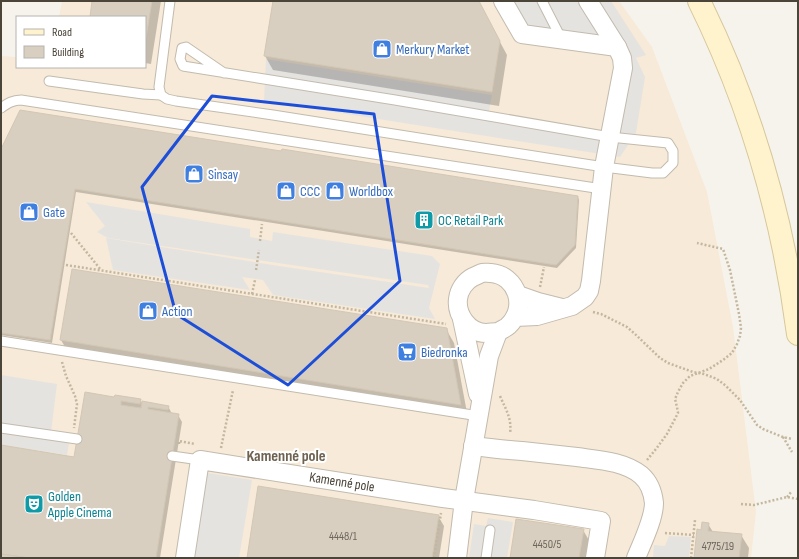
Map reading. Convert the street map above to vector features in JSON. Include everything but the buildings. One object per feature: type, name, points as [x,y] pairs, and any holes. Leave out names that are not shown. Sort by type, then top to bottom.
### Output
[{"type":"main road","points":[[699,1],[727,62],[744,105],[770,186],[788,267],[798,334]]},
{"type":"street","points":[[503,1],[522,34],[617,47]]},
{"type":"street","points":[[515,317],[538,316],[568,307],[585,297],[589,291],[604,167],[623,68],[622,58],[617,47],[588,1]]},
{"type":"street","points":[[455,322],[484,333],[498,332],[508,326],[515,317],[519,306],[518,295],[510,282],[498,274],[483,273],[469,279],[462,288],[458,299],[459,311],[455,322],[480,410]]},
{"type":"street","points":[[518,295],[538,302],[568,307]]},
{"type":"street","points":[[457,558],[464,500],[489,356],[498,332]]},
{"type":"street","points":[[473,446],[588,459],[629,468],[641,475],[648,484],[654,503],[651,519],[636,558]]},
{"type":"street","points":[[186,558],[200,452]]},
{"type":"street","name":"Kamenné pole","points":[[200,452],[444,498],[601,521],[595,558]]},
{"type":"lane","points":[[161,95],[159,87],[170,1]]},
{"type":"lane","points":[[542,1],[562,40]]},
{"type":"lane","points":[[49,81],[143,94],[161,95],[167,99],[176,101],[604,167],[663,173],[673,163],[673,151],[668,143],[610,137],[395,100],[224,73]]},
{"type":"lane","points":[[1,108],[14,100],[21,100],[602,189]]},
{"type":"lane","points":[[1,341],[480,410]]},
{"type":"lane","points":[[1,428],[75,439]]},
{"type":"lane","points":[[175,456],[200,452]]},
{"type":"lane","points":[[486,558],[490,530]]},
{"type":"path","points":[[260,241],[262,224]]},
{"type":"path","points":[[71,233],[101,270]]},
{"type":"path","points":[[635,472],[656,449],[674,421],[678,413],[675,399],[683,383],[690,376],[718,364],[732,353],[740,336],[733,284],[730,270],[722,250],[697,243]]},
{"type":"path","points":[[256,270],[259,250]]},
{"type":"path","points":[[66,265],[252,294],[455,322]]},
{"type":"path","points":[[539,290],[544,267]]},
{"type":"path","points":[[252,294],[255,280]]},
{"type":"path","points":[[568,307],[601,314],[626,327],[660,358],[668,363],[717,379],[740,400],[757,425],[763,429],[792,439]]},
{"type":"path","points":[[59,350],[66,376],[77,404],[75,439]]},
{"type":"path","points":[[214,447],[222,448],[234,386]]},
{"type":"path","points":[[499,394],[509,416],[511,426],[509,441]]},
{"type":"path","points":[[783,437],[792,452]]},
{"type":"path","points":[[175,456],[179,441],[200,452]]},
{"type":"path","points":[[787,497],[792,491]]},
{"type":"path","points":[[741,504],[754,505],[787,497],[798,499]]},
{"type":"path","points":[[434,558],[444,498]]},
{"type":"path","points":[[691,558],[695,520]]},
{"type":"path","points":[[665,533],[694,535]]},
{"type":"highlighted area","points":[[212,96],[374,114],[400,281],[288,385],[176,314],[142,187]]},
{"type":"shaded area","name":"Kamenné pole","points":[[62,1],[619,1],[652,47],[707,192],[733,327],[756,512],[751,558],[1,558],[1,56],[16,57],[16,68],[146,68],[146,16],[59,16]]},
{"type":"shaded area","points":[[511,1],[611,1],[646,55],[636,58],[645,77],[636,133],[620,157],[264,101],[266,59],[492,95],[489,111],[620,134],[631,72],[618,44],[526,29]]},
{"type":"shaded area","points":[[86,202],[250,229],[250,237],[272,241],[273,232],[432,256],[440,264],[429,308],[435,319],[273,295],[263,280],[242,277],[250,290],[113,270],[106,238],[279,266],[429,288],[428,285],[108,238],[97,232],[105,226]]},
{"type":"shaded area","points":[[1,375],[57,384],[50,440],[69,443],[67,455],[1,445]]},
{"type":"shaded area","points":[[189,470],[252,480],[239,558],[175,558]]},
{"type":"shaded area","points":[[488,518],[513,522],[507,558],[469,558],[474,524],[486,526]]},
{"type":"shaded area","points":[[669,536],[691,537],[689,558],[653,558],[654,545],[665,546]]},
{"type":"place","name":"Merkury Market","points":[[382,49]]},
{"type":"place","name":"Sinsay","points":[[194,174]]},
{"type":"place","name":"CCC","points":[[286,191]]},
{"type":"place","name":"Worldbox","points":[[335,191]]},
{"type":"place","name":"Gate","points":[[29,212]]},
{"type":"place","name":"OC Retail Park","points":[[424,220]]},
{"type":"place","name":"Action","points":[[148,311]]},
{"type":"place","name":"Biedronka","points":[[407,352]]},
{"type":"place","name":"Golden Apple Cinema","points":[[34,504]]},
{"type":"district","name":"Kamenné pole","points":[[286,456]]}]
